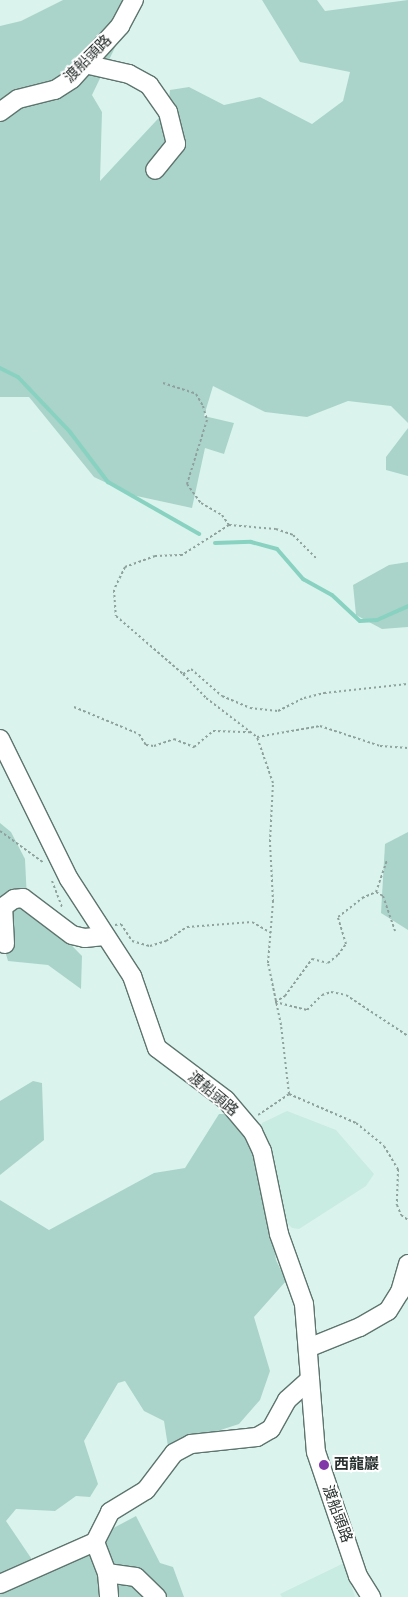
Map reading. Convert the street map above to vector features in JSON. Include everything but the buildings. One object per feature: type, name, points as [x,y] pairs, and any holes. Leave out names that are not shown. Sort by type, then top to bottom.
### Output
[{"type":"street","name":"渡船頭路","points":[[0,112],[18,99],[55,90],[72,78],[120,26],[134,0]]},
{"type":"street","points":[[85,64],[130,74],[149,85],[168,112],[176,144],[155,170]]},
{"type":"street","name":"渡船頭路","points":[[0,739],[69,879],[101,932],[132,976],[157,1048],[210,1087],[246,1124],[262,1151],[279,1234],[304,1304],[316,1452],[358,1576],[372,1597]]},
{"type":"street","points":[[5,944],[3,907],[14,899],[23,898],[72,935],[85,938],[101,932]]},
{"type":"street","points":[[308,1348],[360,1327],[388,1311],[400,1292],[408,1264]]},
{"type":"street","points":[[0,1584],[95,1542],[110,1512],[146,1490],[174,1453],[191,1444],[257,1437],[271,1429],[287,1400],[310,1379]]},
{"type":"street","points":[[95,1542],[107,1573],[109,1597]]},
{"type":"street","points":[[107,1573],[136,1577],[157,1597]]},
{"type":"path","points":[[162,383],[196,394],[203,406],[207,420],[187,484],[201,502],[222,514],[229,524]]},
{"type":"path","points":[[289,1094],[281,1025],[274,1002],[268,963],[273,783],[257,737],[206,698],[183,674],[116,616],[114,590],[126,567],[155,556],[182,555],[229,524],[276,529],[293,534],[316,558]]},
{"type":"path","points":[[183,674],[191,670],[222,696],[250,708],[278,711],[304,698],[324,693],[408,684]]},
{"type":"path","points":[[74,708],[138,734],[146,745],[154,746],[174,739],[194,747],[213,731],[250,732]]},
{"type":"path","points":[[257,737],[320,726],[380,746],[408,748]]},
{"type":"path","points":[[0,831],[38,856],[48,868]]},
{"type":"path","points":[[274,1002],[285,996],[312,958],[328,963],[338,955],[346,944],[338,917],[362,898],[376,892],[387,860]]},
{"type":"path","points":[[51,876],[68,916]]},
{"type":"path","points":[[376,892],[383,896],[395,931]]},
{"type":"path","points":[[101,932],[122,924],[132,941],[150,946],[166,941],[187,927],[252,922],[270,933]]},
{"type":"path","points":[[274,1002],[306,1010],[322,995],[331,992],[346,995],[408,1036]]},
{"type":"path","points":[[246,1124],[289,1094]]},
{"type":"path","points":[[289,1094],[356,1124],[384,1146],[398,1169],[397,1206],[401,1215],[408,1220]]},
{"type":"shaded area","points":[[63,0],[138,0],[92,95],[102,112],[100,181],[168,108],[170,90],[189,87],[224,105],[260,97],[312,124],[343,101],[350,72],[300,62],[262,0],[317,0],[325,11],[408,0],[408,423],[391,406],[348,401],[307,417],[265,412],[213,386],[204,416],[234,423],[224,454],[205,448],[192,508],[132,495],[94,477],[29,397],[0,397],[0,26],[21,21]]},
{"type":"shaded area","points":[[408,428],[408,476],[386,470],[386,457]]},
{"type":"shaded area","points":[[408,562],[408,627],[382,629],[356,615],[353,585],[389,565]]},
{"type":"shaded area","points":[[0,823],[11,832],[25,859],[27,900],[82,956],[81,989],[48,965],[8,961],[5,951],[0,952]]},
{"type":"shaded area","points":[[408,832],[408,930],[381,913],[385,844]]},
{"type":"shaded area","points":[[33,1081],[42,1083],[44,1140],[0,1175],[0,1101]]},
{"type":"shaded area","points":[[287,1111],[336,1130],[374,1174],[366,1186],[299,1229],[292,1228],[280,1215],[260,1131],[262,1123]]},
{"type":"shaded area","points":[[219,1114],[233,1114],[264,1164],[276,1260],[286,1281],[254,1317],[270,1371],[260,1400],[239,1424],[187,1441],[169,1453],[164,1421],[144,1411],[125,1381],[118,1383],[84,1441],[98,1484],[90,1497],[76,1496],[55,1511],[16,1509],[6,1521],[31,1558],[31,1572],[136,1516],[160,1563],[173,1567],[184,1597],[0,1597],[0,1200],[49,1230],[154,1173],[185,1168]]},
{"type":"shaded area","points":[[344,1563],[355,1597],[282,1597],[280,1594]]},
{"type":"waterway","points":[[0,368],[18,377],[70,432],[108,482],[199,534]]},
{"type":"waterway","points":[[215,543],[251,542],[277,549],[303,579],[332,595],[360,621],[377,620],[408,606]]},
{"type":"place","name":"西龍巖","points":[[324,1465]]}]
